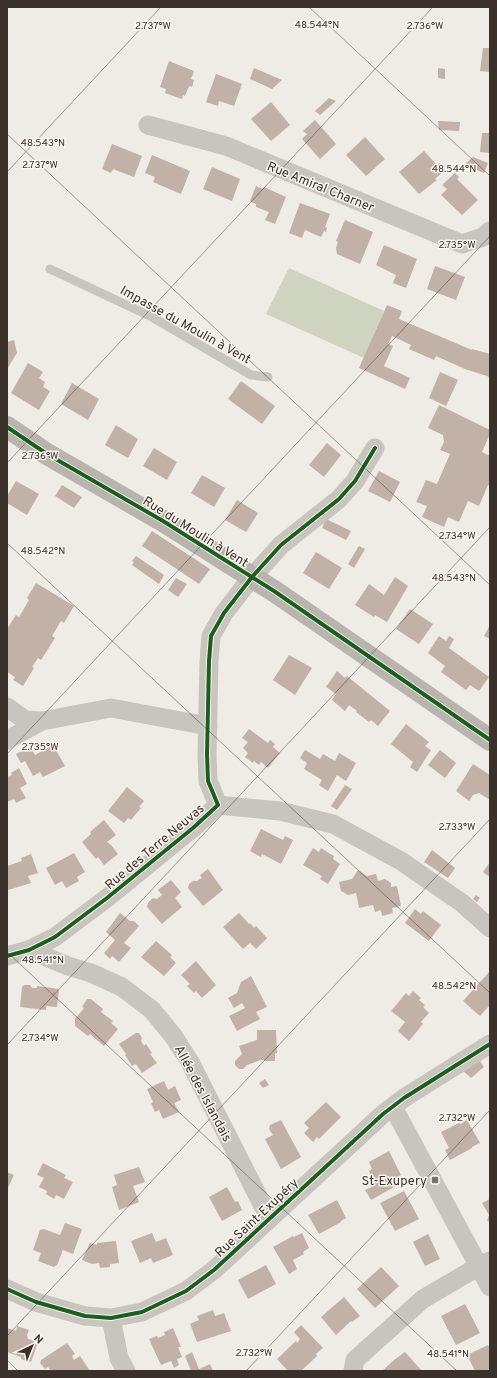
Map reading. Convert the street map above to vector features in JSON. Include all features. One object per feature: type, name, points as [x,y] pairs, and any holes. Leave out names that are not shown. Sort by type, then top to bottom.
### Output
[{"type":"street","name":"Rue Amiral Charner","points":[[148,125],[226,146],[462,244],[482,237],[490,231]]},
{"type":"street","name":"Rue du Moulin à Vent","points":[[7,427],[47,454],[163,521],[298,606],[490,740]]},
{"type":"street","name":"Rue des Terre Neuvas","points":[[7,956],[29,950],[55,937],[193,828],[218,805],[208,781],[207,755],[211,636],[224,613],[252,577],[281,545],[339,499],[355,481],[376,448]]},
{"type":"street","points":[[7,707],[26,720],[42,721],[111,708],[208,726]]},
{"type":"street","points":[[7,740],[42,721]]},
{"type":"street","points":[[218,805],[280,811],[333,824],[401,861],[462,903],[490,928]]},
{"type":"street","name":"Allée des Islandais","points":[[29,950],[68,966],[91,973],[122,987],[152,1010],[174,1037],[190,1062],[263,1206],[271,1217]]},
{"type":"street","name":"Rue Saint-Exupéry","points":[[7,1289],[36,1302],[85,1316],[111,1318],[142,1312],[186,1291],[214,1270],[383,1114],[404,1098],[490,1044]]},
{"type":"street","points":[[392,1107],[462,1236],[485,1264],[490,1287]]},
{"type":"street","points":[[352,1371],[355,1360],[423,1299],[485,1264]]},
{"type":"street","points":[[111,1318],[119,1358],[126,1371]]},
{"type":"lane","name":"Impasse du Moulin à Vent","points":[[50,269],[152,317],[251,374],[268,377]]},
{"type":"green space","points":[[289,268],[384,311],[364,358],[266,314]]},
{"type":"building","points":[[483,48],[490,48],[490,72],[480,71]]},
{"type":"building","points":[[169,61],[194,71],[191,79],[194,80],[192,87],[189,86],[185,96],[183,95],[182,99],[165,93],[166,89],[160,87]]},
{"type":"building","points":[[254,68],[282,80],[272,89],[250,79]]},
{"type":"building","points":[[438,68],[445,69],[445,79],[438,78]]},
{"type":"building","points":[[216,74],[242,84],[234,106],[219,101],[218,106],[206,102]]},
{"type":"building","points":[[329,98],[336,101],[320,115],[315,111]]},
{"type":"building","points":[[271,102],[290,125],[271,141],[251,119]]},
{"type":"building","points":[[315,120],[336,144],[320,159],[302,139],[307,134],[303,131]]},
{"type":"building","points":[[438,121],[460,122],[459,131],[439,130]]},
{"type":"building","points":[[482,133],[490,133],[490,153],[480,152]]},
{"type":"building","points":[[365,137],[385,159],[366,176],[346,155]]},
{"type":"building","points":[[112,144],[142,156],[134,177],[113,169],[111,173],[102,169]]},
{"type":"building","points":[[424,151],[437,165],[439,163],[445,170],[435,179],[437,180],[419,194],[399,172]]},
{"type":"building","points":[[152,155],[190,171],[181,194],[153,182],[155,177],[145,173]]},
{"type":"building","points":[[473,157],[488,163],[484,173],[464,165]]},
{"type":"building","points":[[212,167],[240,179],[232,201],[203,189]]},
{"type":"building","points":[[455,173],[459,177],[457,179],[478,200],[462,215],[441,195],[447,189],[442,185]]},
{"type":"building","points":[[256,186],[263,189],[264,187],[286,197],[275,224],[265,220],[269,212],[256,207],[256,204],[250,201]]},
{"type":"building","points":[[300,203],[330,214],[325,227],[327,228],[326,232],[324,231],[321,237],[305,230],[302,238],[289,233]]},
{"type":"building","points":[[345,220],[373,232],[360,264],[337,254],[336,248],[338,242],[336,241]]},
{"type":"building","points":[[384,245],[417,259],[406,288],[393,283],[396,275],[376,265]]},
{"type":"building","points":[[435,266],[465,277],[456,300],[427,289]]},
{"type":"building","points":[[387,305],[402,311],[399,319],[472,350],[490,354],[490,377],[465,369],[436,356],[434,360],[409,349],[411,345],[392,336],[388,344],[393,346],[384,366],[410,378],[405,389],[359,368]]},
{"type":"building","points":[[14,340],[17,353],[7,369],[7,342]]},
{"type":"building","points":[[28,363],[43,372],[39,378],[45,382],[43,387],[50,391],[39,410],[11,393]]},
{"type":"building","points":[[440,372],[458,380],[446,406],[429,398]]},
{"type":"building","points":[[241,381],[275,406],[262,424],[228,399]]},
{"type":"building","points":[[72,383],[99,399],[88,420],[61,404]]},
{"type":"building","points":[[439,405],[490,430],[490,434],[482,452],[490,456],[490,486],[488,485],[479,506],[468,501],[459,522],[448,517],[444,527],[422,517],[427,506],[416,502],[426,480],[437,484],[450,454],[440,450],[444,442],[443,435],[428,428]]},
{"type":"building","points":[[116,425],[138,439],[128,458],[105,445]]},
{"type":"building","points":[[327,443],[341,455],[324,477],[309,465]]},
{"type":"building","points":[[154,448],[177,462],[167,480],[143,466]]},
{"type":"building","points":[[379,471],[400,482],[390,502],[368,491]]},
{"type":"building","points":[[202,475],[225,488],[214,507],[191,493]]},
{"type":"building","points":[[16,481],[39,494],[27,515],[7,503],[7,496]]},
{"type":"building","points":[[62,485],[82,497],[74,508],[55,496]]},
{"type":"building","points":[[237,500],[258,513],[246,532],[225,520]]},
{"type":"building","points":[[326,519],[351,531],[346,540],[322,528]]},
{"type":"building","points":[[152,531],[210,569],[199,584],[142,546]]},
{"type":"building","points":[[359,546],[365,549],[354,568],[348,564]]},
{"type":"building","points":[[316,552],[342,568],[329,589],[303,573]]},
{"type":"building","points":[[136,556],[164,575],[159,584],[132,565],[134,562],[132,561]]},
{"type":"building","points":[[395,577],[408,586],[387,622],[375,615],[374,617],[355,605],[369,584],[384,595]]},
{"type":"building","points":[[176,578],[187,584],[178,597],[168,590]]},
{"type":"building","points":[[36,583],[74,606],[64,623],[61,621],[52,636],[55,638],[41,660],[38,658],[32,667],[34,668],[23,686],[13,680],[15,677],[7,672],[7,629],[16,615],[19,617],[29,600],[27,598]]},
{"type":"building","points":[[410,609],[433,624],[419,644],[396,629]]},
{"type":"building","points":[[490,625],[490,639],[484,636]]},
{"type":"building","points":[[439,636],[446,641],[449,636],[454,639],[449,648],[489,677],[479,691],[470,685],[466,690],[441,672],[445,666],[428,653]]},
{"type":"building","points":[[289,655],[312,668],[295,695],[273,680]]},
{"type":"building","points":[[337,671],[345,678],[347,676],[390,711],[378,726],[371,720],[369,722],[349,705],[345,711],[332,700],[336,694],[326,687]]},
{"type":"building","points":[[406,724],[429,742],[425,746],[431,750],[417,772],[410,767],[413,762],[391,744]]},
{"type":"building","points":[[249,729],[268,743],[270,740],[275,744],[273,747],[280,753],[268,768],[261,762],[259,765],[254,761],[253,763],[245,757],[248,753],[243,748],[248,742],[242,738]]},
{"type":"building","points":[[53,745],[65,766],[43,777],[40,772],[33,776],[25,761],[21,763],[16,754],[30,747],[35,755]]},
{"type":"building","points":[[305,750],[320,759],[323,754],[335,761],[339,753],[356,763],[346,781],[337,775],[328,791],[319,785],[322,780],[304,769],[307,763],[300,758]]},
{"type":"building","points":[[440,750],[456,763],[445,778],[428,765]]},
{"type":"building","points":[[473,764],[490,775],[490,800],[479,793],[473,795],[469,801],[456,791]]},
{"type":"building","points":[[19,768],[27,784],[20,788],[26,798],[16,803],[14,799],[7,802],[7,777],[12,775],[11,773]]},
{"type":"building","points":[[345,785],[352,789],[337,810],[331,806]]},
{"type":"building","points":[[127,787],[144,801],[139,807],[141,808],[131,820],[128,818],[124,823],[108,811]]},
{"type":"building","points":[[104,820],[116,835],[107,842],[118,854],[104,865],[98,857],[96,859],[82,842],[91,834],[90,832]]},
{"type":"building","points":[[261,829],[283,840],[285,836],[293,840],[281,864],[262,854],[261,857],[250,851]]},
{"type":"building","points":[[313,848],[319,852],[321,848],[334,856],[333,859],[340,864],[328,884],[320,879],[322,876],[303,865]]},
{"type":"building","points":[[432,850],[455,868],[448,878],[424,862]]},
{"type":"building","points":[[74,853],[85,872],[77,877],[79,881],[66,888],[62,881],[55,885],[46,868]]},
{"type":"building","points":[[31,854],[38,873],[28,876],[31,883],[8,890],[7,866],[22,861],[21,858]]},
{"type":"building","points":[[490,862],[490,877],[483,872]]},
{"type":"building","points":[[208,869],[223,890],[203,906],[188,888],[189,884],[193,881],[197,881],[202,878],[200,875]]},
{"type":"building","points":[[358,870],[367,876],[376,874],[378,881],[385,879],[391,883],[391,887],[397,886],[401,906],[392,908],[393,913],[382,916],[381,910],[375,912],[373,905],[359,908],[356,893],[348,895],[341,891],[339,882],[352,879]]},
{"type":"building","points":[[171,880],[181,892],[175,898],[182,907],[162,924],[147,907],[148,903],[153,898],[157,899],[162,895],[158,890]]},
{"type":"building","points":[[476,895],[480,898],[477,902],[473,899]]},
{"type":"building","points":[[415,909],[421,914],[423,911],[441,925],[429,941],[405,923]]},
{"type":"building","points":[[120,913],[130,921],[134,921],[139,926],[124,943],[131,948],[119,962],[112,956],[110,959],[104,953],[115,940],[106,932]]},
{"type":"building","points":[[239,913],[254,928],[256,926],[267,938],[256,949],[250,943],[243,949],[223,927]]},
{"type":"building","points":[[156,941],[172,955],[170,957],[176,963],[164,976],[141,957]]},
{"type":"building","points":[[196,961],[216,985],[202,998],[196,991],[194,993],[187,986],[190,984],[181,975]]},
{"type":"building","points":[[490,971],[490,1005],[480,1016],[463,1001]]},
{"type":"building","points":[[251,976],[267,1007],[256,1012],[260,1019],[237,1031],[229,1016],[245,1008],[242,1003],[234,1008],[228,998],[237,993],[241,982]]},
{"type":"building","points":[[24,985],[30,985],[32,988],[37,988],[37,986],[59,989],[57,1007],[46,1006],[46,1010],[20,1007],[22,987]]},
{"type":"building","points":[[413,991],[421,998],[419,1000],[425,1005],[423,1007],[429,1013],[421,1022],[423,1024],[409,1041],[398,1031],[405,1022],[391,1011],[406,993],[409,996]]},
{"type":"building","points":[[87,999],[91,999],[103,1009],[101,1012],[113,1021],[111,1023],[118,1029],[104,1046],[90,1034],[88,1036],[75,1026],[75,1019],[84,1008],[82,1007]]},
{"type":"building","points":[[257,1030],[276,1030],[277,1053],[275,1053],[275,1061],[261,1060],[247,1065],[243,1069],[239,1069],[235,1065],[235,1061],[242,1054],[239,1046],[257,1040]]},
{"type":"building","points":[[136,1033],[139,1033],[144,1046],[146,1044],[152,1053],[150,1054],[157,1063],[142,1073],[136,1064],[132,1066],[119,1044]]},
{"type":"building","points":[[480,1061],[484,1067],[471,1078],[462,1070]]},
{"type":"building","points":[[265,1079],[269,1085],[263,1088],[259,1083]]},
{"type":"building","points":[[164,1081],[168,1090],[175,1086],[181,1100],[174,1103],[179,1112],[163,1119],[159,1110],[155,1112],[151,1103],[153,1102],[147,1089]]},
{"type":"building","points":[[326,1102],[341,1117],[319,1139],[317,1137],[313,1142],[304,1133],[309,1128],[304,1123]]},
{"type":"building","points":[[281,1120],[301,1157],[281,1169],[265,1139],[273,1135],[269,1129],[270,1125]]},
{"type":"building","points":[[467,1120],[480,1143],[450,1160],[445,1150],[449,1148],[441,1132]]},
{"type":"building","points":[[389,1151],[401,1175],[391,1180],[394,1187],[371,1200],[365,1190],[376,1185],[369,1171],[372,1169],[369,1162]]},
{"type":"building","points":[[43,1163],[66,1175],[64,1178],[73,1182],[64,1199],[56,1195],[54,1199],[46,1194],[47,1191],[39,1187],[44,1178],[37,1175]]},
{"type":"building","points":[[139,1167],[145,1182],[133,1186],[139,1202],[119,1210],[112,1187],[117,1185],[114,1175]]},
{"type":"building","points":[[7,1172],[14,1175],[7,1190]]},
{"type":"building","points":[[227,1187],[235,1202],[238,1201],[242,1210],[222,1221],[209,1197]]},
{"type":"building","points":[[404,1191],[419,1219],[395,1231],[380,1203]]},
{"type":"building","points":[[490,1199],[490,1222],[487,1221],[489,1215],[482,1203]]},
{"type":"building","points":[[337,1200],[346,1218],[319,1234],[308,1215]]},
{"type":"building","points":[[65,1223],[82,1229],[73,1254],[63,1250],[57,1265],[54,1267],[38,1261],[41,1253],[33,1250],[40,1230],[44,1229],[60,1235]]},
{"type":"building","points":[[152,1233],[156,1242],[166,1238],[173,1255],[153,1263],[151,1258],[140,1263],[131,1241]]},
{"type":"building","points":[[302,1233],[309,1248],[303,1252],[304,1254],[293,1260],[297,1269],[289,1274],[273,1247],[293,1236],[294,1237]]},
{"type":"building","points":[[428,1234],[440,1259],[425,1266],[413,1242]]},
{"type":"building","points":[[116,1241],[119,1263],[110,1264],[110,1267],[100,1268],[99,1263],[92,1264],[82,1260],[90,1243],[97,1245],[97,1243]]},
{"type":"building","points":[[266,1265],[276,1284],[248,1299],[238,1280]]},
{"type":"building","points":[[381,1267],[399,1286],[375,1308],[357,1289]]},
{"type":"building","points":[[344,1297],[360,1316],[352,1322],[351,1321],[336,1335],[321,1317]]},
{"type":"building","points":[[465,1304],[480,1333],[456,1345],[441,1316]]},
{"type":"building","points":[[213,1310],[215,1316],[224,1313],[231,1331],[197,1342],[190,1324],[199,1320],[197,1316]]},
{"type":"building","points":[[301,1325],[323,1348],[301,1371],[288,1371],[277,1359],[300,1339],[294,1332]]},
{"type":"building","points":[[17,1326],[29,1330],[27,1335],[28,1339],[38,1342],[31,1362],[7,1352],[7,1328],[16,1331]]},
{"type":"building","points":[[173,1328],[181,1347],[178,1347],[182,1357],[177,1359],[179,1365],[174,1368],[171,1361],[161,1365],[149,1339],[157,1336],[158,1338],[165,1335],[164,1332]]},
{"type":"building","points":[[67,1343],[75,1354],[72,1356],[74,1360],[80,1356],[90,1371],[51,1371],[48,1367],[45,1369],[40,1363],[41,1360]]},
{"type":"building","points":[[488,1345],[490,1349],[490,1371],[475,1371],[467,1355]]},
{"type":"building","points":[[192,1352],[199,1369],[210,1364],[213,1371],[191,1371],[185,1356]]},
{"type":"building","points":[[405,1352],[422,1371],[382,1371],[394,1360]]},
{"type":"cycle path","points":[[7,427],[47,454],[163,521],[274,591],[490,740]]},
{"type":"cycle path","points":[[7,956],[29,950],[55,937],[107,898],[193,828],[218,805],[208,781],[207,755],[211,636],[224,613],[252,577],[281,545],[339,499],[355,481],[375,448]]},
{"type":"cycle path","points":[[7,1289],[36,1302],[85,1316],[111,1318],[142,1312],[186,1291],[214,1270],[383,1114],[404,1098],[490,1044]]},
{"type":"place","name":"St-Exupery","points":[[435,1180]]}]
